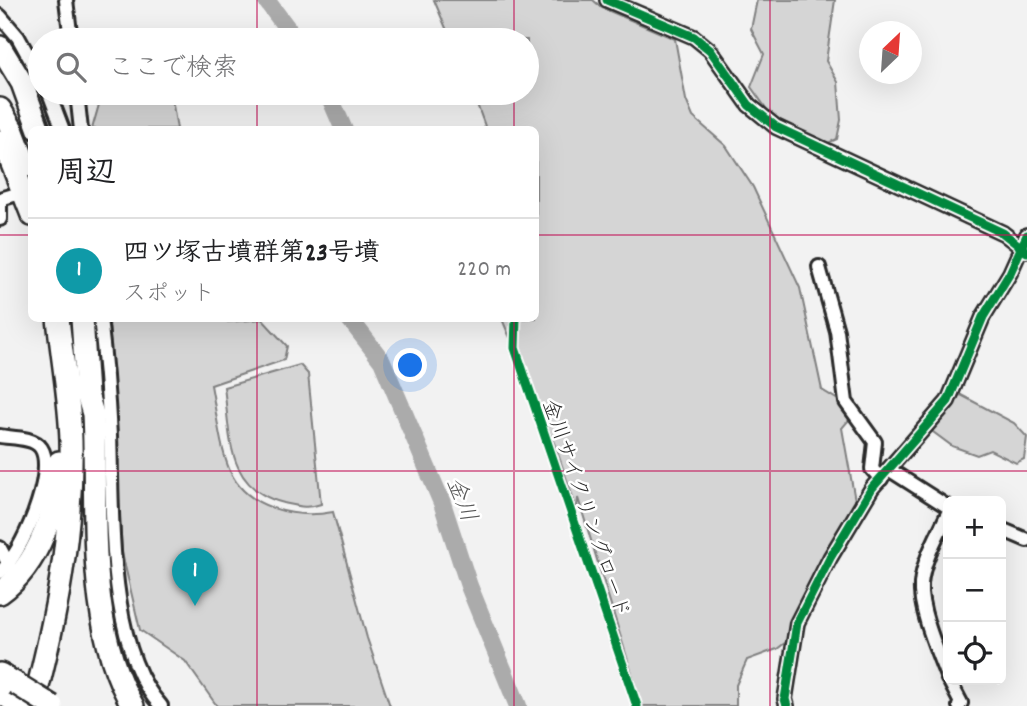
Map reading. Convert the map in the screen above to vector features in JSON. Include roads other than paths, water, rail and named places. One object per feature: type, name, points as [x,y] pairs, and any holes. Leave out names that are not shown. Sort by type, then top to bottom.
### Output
[{"type":"highway","points":[[0,47],[22,83],[28,100]]},
{"type":"highway","points":[[0,90],[28,141]]},
{"type":"highway","points":[[30,105],[38,126]]},
{"type":"highway","points":[[0,110],[12,129],[24,187]]},
{"type":"highway","points":[[0,141],[28,205]]},
{"type":"highway","points":[[33,706],[52,630],[68,527],[71,443],[58,322]]},
{"type":"highway","points":[[82,322],[87,394],[93,414],[98,576],[103,615],[117,673],[133,706]]},
{"type":"highway","points":[[0,593],[28,564],[51,512],[58,466],[58,416],[65,390]]},
{"type":"highway","points":[[45,706],[62,635],[77,541],[83,413],[87,394]]},
{"type":"highway","points":[[7,695],[52,706]]},
{"type":"street","points":[[66,0],[70,28]]},
{"type":"street","points":[[607,0],[694,37],[710,50],[749,105],[776,127],[913,189],[1025,244],[983,317],[948,401],[872,488],[830,558],[797,623],[785,699],[787,706]]},
{"type":"street","points":[[0,16],[18,37],[28,55]]},
{"type":"street","points":[[54,105],[61,126]]},
{"type":"street","points":[[78,105],[81,126]]},
{"type":"street","points":[[0,219],[0,201],[24,187]]},
{"type":"street","points":[[819,267],[837,331],[846,402],[875,442],[872,469],[943,504]]},
{"type":"street","points":[[100,322],[108,383],[115,554],[122,621],[136,663],[161,706]]},
{"type":"street","points":[[0,436],[35,442],[42,449],[44,460],[40,493],[28,534],[5,569]]},
{"type":"street","points":[[943,524],[928,558],[921,586],[932,632],[943,662]]},
{"type":"street","points":[[1006,531],[1027,540]]},
{"type":"street","points":[[0,548],[5,569]]},
{"type":"street","points":[[952,685],[961,703],[959,706]]},
{"type":"waterway","name":"金川","points":[[266,0],[287,28]]},
{"type":"waterway","name":"金川","points":[[333,105],[342,126]]},
{"type":"waterway","name":"金川","points":[[352,322],[382,361],[442,503],[469,586],[518,706]]},
{"type":"place","name":"四ツ塚古墳群第23号墳","points":[[195,606]]}]
